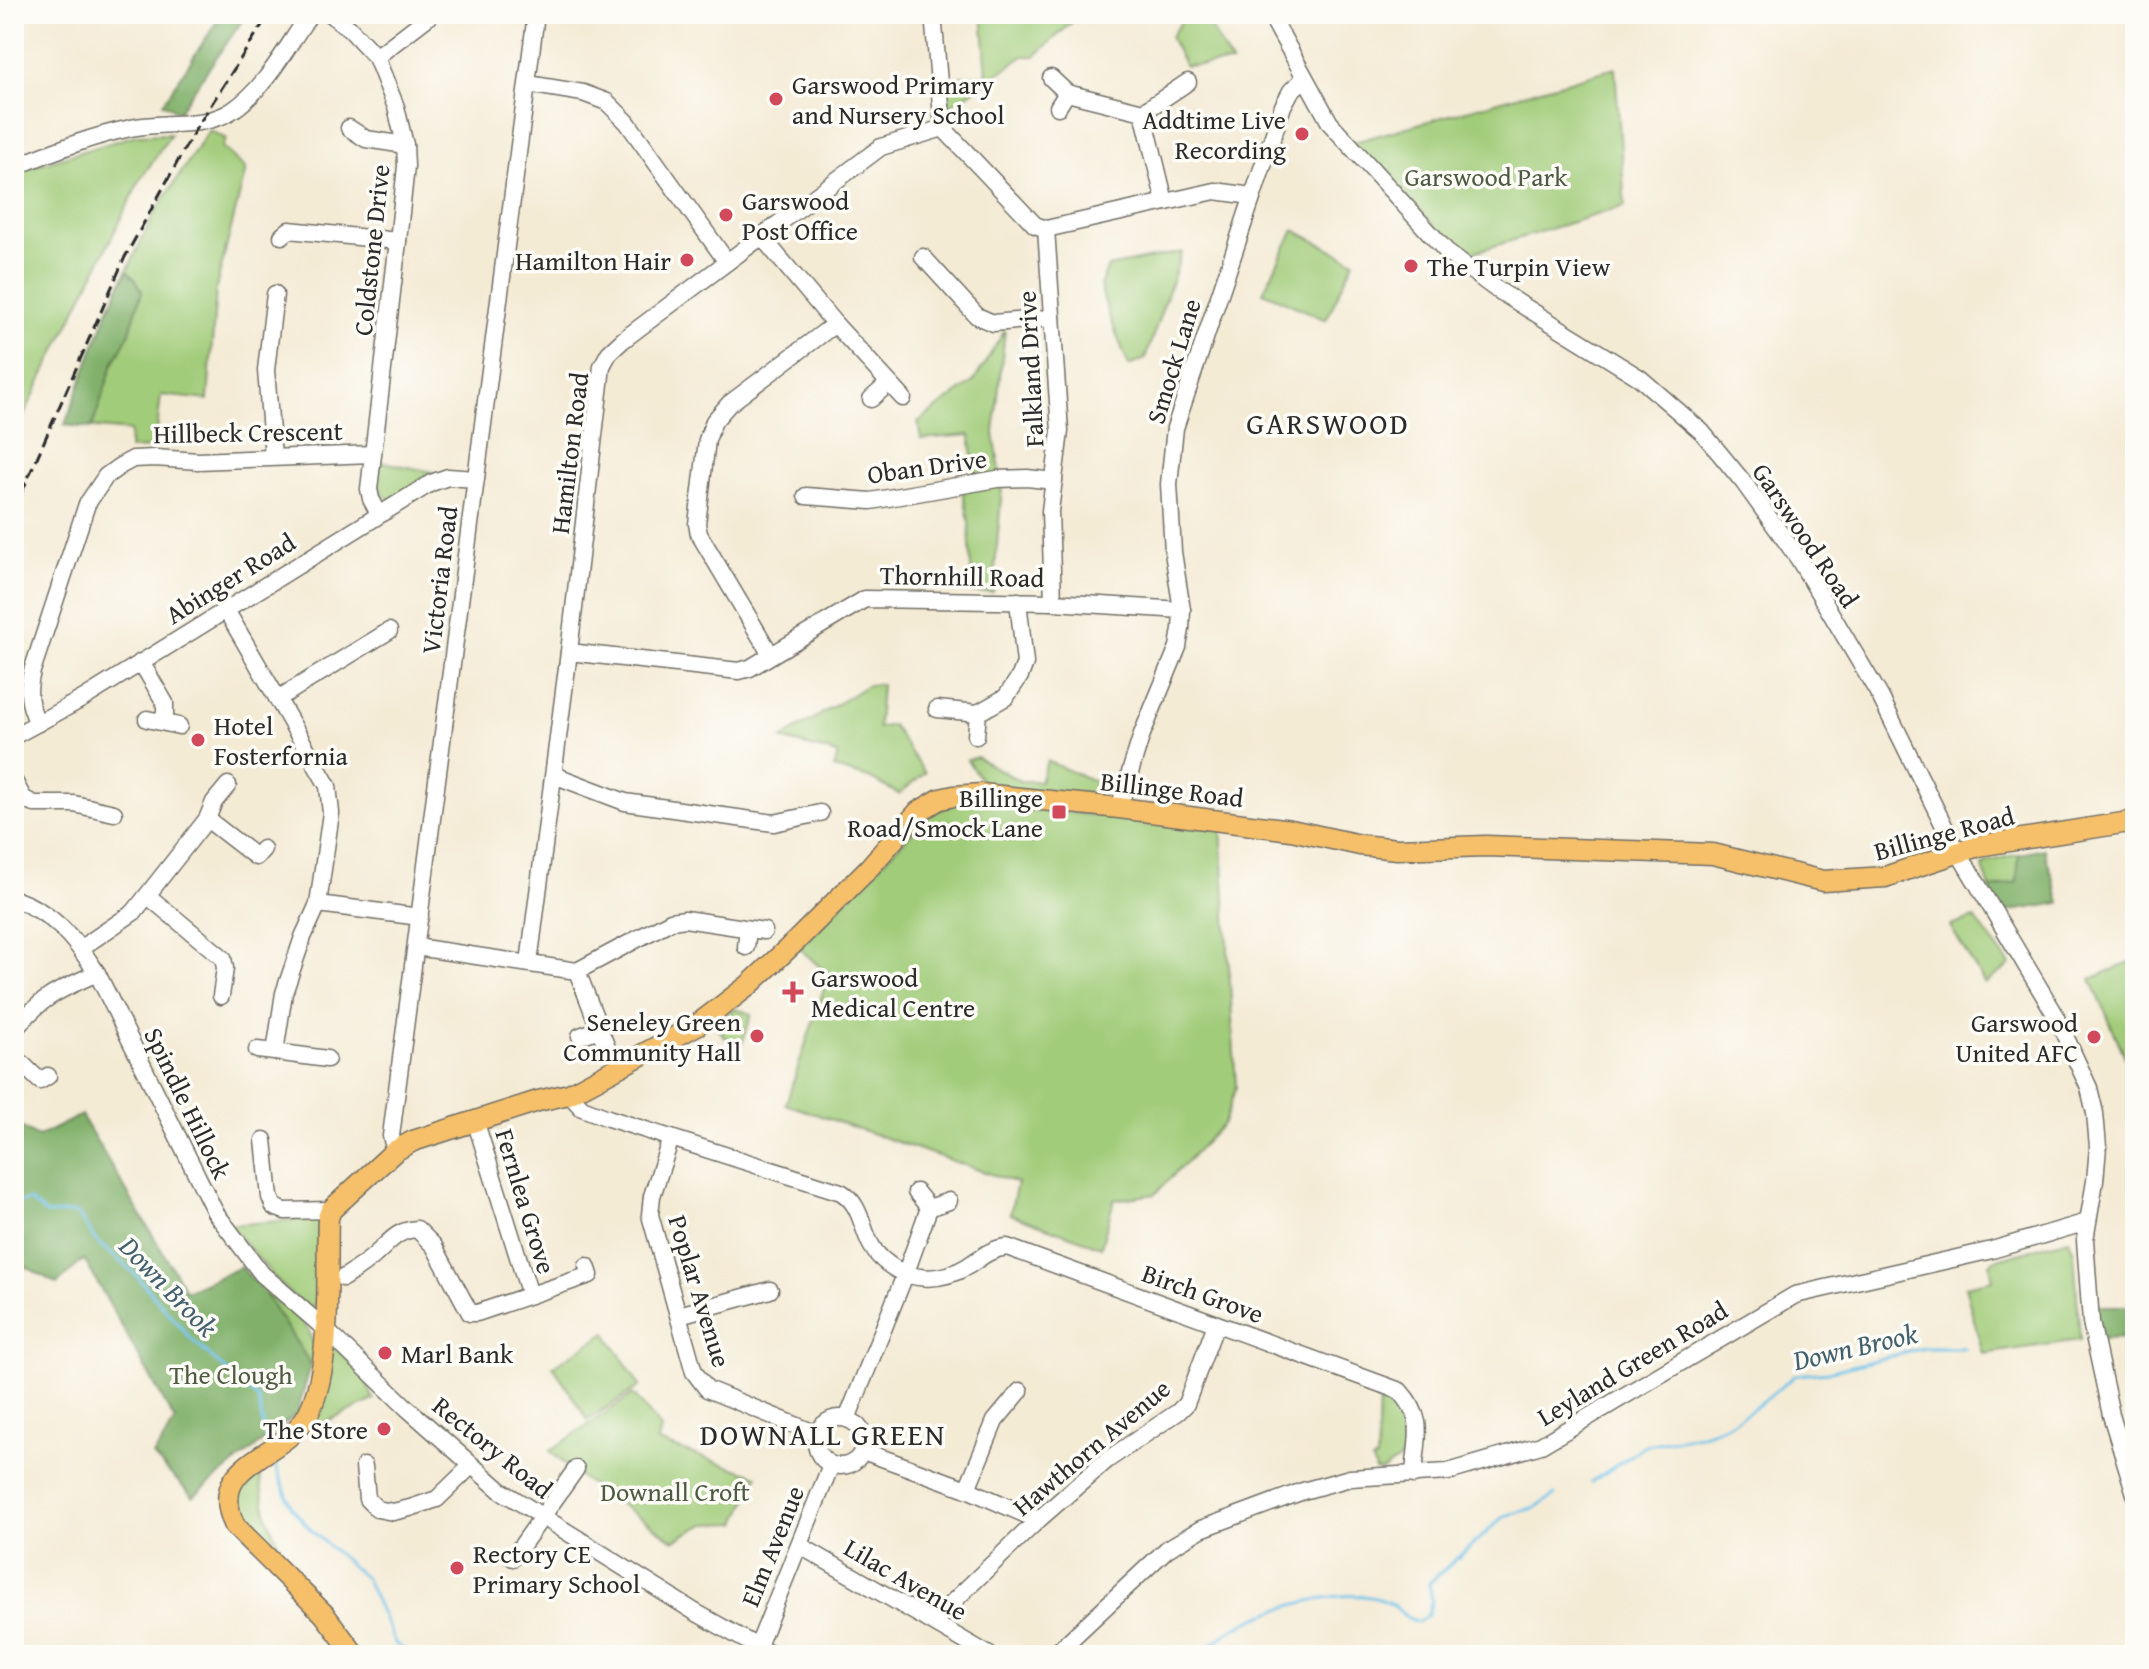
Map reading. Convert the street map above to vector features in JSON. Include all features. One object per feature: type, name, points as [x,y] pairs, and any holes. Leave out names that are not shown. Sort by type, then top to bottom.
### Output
[{"type":"main road","name":"Billinge Road","points":[[331,1210],[395,1151],[425,1136],[569,1094],[682,1034],[740,993],[796,941],[867,870],[903,826],[927,805],[954,796],[982,794],[1119,808],[1291,830],[1360,845],[1397,849],[1486,846],[1713,854],[1823,881],[1885,877],[1958,851],[2007,840],[2135,821]]},
{"type":"main road","points":[[331,1210],[328,1218],[322,1360],[311,1409],[286,1440],[237,1474],[229,1486],[227,1509],[235,1526],[324,1614],[355,1655]]},
{"type":"street","points":[[14,167],[112,132],[157,123],[197,122],[221,117],[236,109],[255,91],[310,14]]},
{"type":"street","name":"Coldstone Drive","points":[[330,14],[349,28],[376,57],[396,107],[405,145],[398,241],[369,489],[379,514]]},
{"type":"street","name":"Victoria Road","points":[[395,1151],[391,1136],[536,14]]},
{"type":"street","points":[[933,14],[943,128],[1035,225],[1046,229],[1215,191],[1252,196]]},
{"type":"street","name":"Garswood Road","points":[[1270,14],[1330,123],[1463,266],[1627,369],[1702,432],[1744,483],[1798,558],[1880,696],[1958,851],[2055,1014],[2089,1088],[2098,1147],[2087,1222],[2086,1269],[2093,1333],[2111,1415],[2135,1494]]},
{"type":"street","points":[[376,57],[434,16]]},
{"type":"street","points":[[1051,78],[1063,100],[1143,112],[1188,83]]},
{"type":"street","name":"Smock Lane","points":[[1119,808],[1142,734],[1178,647],[1182,610],[1173,552],[1169,484],[1175,428],[1283,106],[1291,91],[1304,79]]},
{"type":"street","points":[[528,84],[583,93],[607,102],[627,122],[727,262]]},
{"type":"street","points":[[1143,112],[1165,202]]},
{"type":"street","name":"Hamilton Road","points":[[529,963],[602,366],[609,353],[623,340],[881,147],[943,128]]},
{"type":"street","points":[[353,134],[382,143],[405,145]]},
{"type":"street","name":"Falkland Drive","points":[[1046,229],[1060,431],[1050,511],[1053,602]]},
{"type":"street","points":[[285,230],[398,241]]},
{"type":"street","points":[[762,237],[835,324],[903,398]]},
{"type":"street","points":[[920,254],[977,316],[993,323],[1052,318]]},
{"type":"street","points":[[273,457],[266,370],[278,303]]},
{"type":"street","points":[[771,655],[699,534],[697,524],[707,440],[714,421],[729,404],[835,324]]},
{"type":"street","points":[[871,399],[889,383]]},
{"type":"street","name":"Hillbeck Crescent","points":[[38,723],[30,709],[27,690],[32,671],[87,504],[106,476],[133,459],[198,461],[372,454]]},
{"type":"street","name":"Abinger Road","points":[[14,736],[443,478],[476,479]]},
{"type":"street","name":"Oban Drive","points":[[806,496],[871,501],[997,479],[1054,481]]},
{"type":"street","name":"Thornhill Road","points":[[569,652],[739,671],[750,668],[865,599],[1053,602],[1182,610]]},
{"type":"street","points":[[937,709],[978,713],[1006,697],[1025,663],[1018,601]]},
{"type":"street","points":[[226,610],[328,786],[331,813],[318,904],[284,993],[275,1052]]},
{"type":"street","points":[[279,698],[383,641]]},
{"type":"street","points":[[141,662],[165,703],[172,724],[147,719]]},
{"type":"street","points":[[976,736],[978,713]]},
{"type":"street","points":[[554,775],[625,802],[774,823],[813,815],[810,835]]},
{"type":"street","points":[[14,781],[23,798],[34,804],[102,801],[114,813]]},
{"type":"street","points":[[81,948],[120,924],[148,896],[207,819],[214,802],[228,785]]},
{"type":"street","points":[[207,819],[261,856]]},
{"type":"street","points":[[148,896],[223,958],[217,990]]},
{"type":"street","name":"Spindle Hillock","points":[[14,899],[52,919],[81,948],[97,973],[223,1225],[262,1274],[325,1329]]},
{"type":"street","points":[[318,904],[420,917]]},
{"type":"street","points":[[416,947],[577,971],[671,921],[685,919],[756,930],[746,947]]},
{"type":"street","points":[[577,971],[607,1048]]},
{"type":"street","points":[[14,1030],[48,995],[97,973]]},
{"type":"street","points":[[580,1036],[600,1029]]},
{"type":"street","points":[[257,1050],[327,1059]]},
{"type":"street","points":[[14,1056],[40,1081],[48,1076]]},
{"type":"street","points":[[569,1094],[582,1108],[841,1192],[856,1205],[865,1234],[874,1250],[881,1259],[905,1275]]},
{"type":"street","name":"Fernlea Grove","points":[[475,1120],[530,1295]]},
{"type":"street","name":"Poplar Avenue","points":[[671,1138],[652,1196],[650,1215],[694,1372],[707,1389],[817,1434]]},
{"type":"street","points":[[264,1140],[270,1197],[274,1207],[285,1211],[331,1210]]},
{"type":"street","points":[[916,1192],[929,1208]]},
{"type":"street","points":[[929,1208],[949,1201]]},
{"type":"street","points":[[847,1419],[929,1208]]},
{"type":"street","name":"Leyland Green Road","points":[[1054,1655],[1167,1549],[1201,1529],[1303,1491],[1350,1478],[1448,1472],[1541,1445],[1795,1295],[1992,1250],[2087,1222]]},
{"type":"street","name":"Fernlea Grove","points":[[348,1269],[376,1255],[394,1235],[417,1229],[434,1246],[470,1313],[477,1313],[590,1275],[587,1266]]},
{"type":"street","name":"Birch Grove","points":[[905,1275],[922,1278],[952,1274],[985,1253],[1007,1247],[1400,1391],[1415,1409],[1418,1422],[1414,1475]]},
{"type":"street","points":[[679,1315],[770,1290]]},
{"type":"street","name":"Hawthorn Avenue","points":[[933,1621],[1038,1520],[1107,1460],[1186,1404],[1216,1324]]},
{"type":"street","name":"Rectory Road","points":[[325,1329],[500,1490],[695,1612],[765,1650]]},
{"type":"street","points":[[967,1489],[995,1421],[1020,1391]]},
{"type":"street","points":[[817,1434],[826,1423],[847,1419],[860,1428],[863,1451],[967,1489],[1038,1520]]},
{"type":"street","name":"Elm Avenue","points":[[817,1434],[816,1449],[831,1465],[853,1463],[863,1451]]},
{"type":"street","name":"Elm Avenue","points":[[765,1650],[799,1545],[831,1465]]},
{"type":"street","points":[[360,1469],[367,1499],[377,1509],[393,1512],[437,1499],[471,1466]]},
{"type":"street","points":[[513,1558],[576,1469]]},
{"type":"street","name":"Lilac Avenue","points":[[799,1545],[989,1655]]},
{"type":"green space","points":[[222,14],[247,14],[178,112],[163,103]]},
{"type":"green space","points":[[982,14],[1081,14],[1035,56],[1024,56],[949,107],[942,79],[987,74]]},
{"type":"green space","points":[[1187,14],[1203,14],[1231,63],[1185,66],[1170,37]]},
{"type":"green space","name":"Garswood Park","points":[[1615,68],[1625,206],[1464,255],[1351,143]]},
{"type":"green space","points":[[209,130],[226,139],[222,147],[246,169],[216,288],[208,400],[161,395],[155,448],[129,449],[130,431],[65,425],[107,313],[154,214]]},
{"type":"green space","points":[[171,134],[140,180],[23,417],[14,414],[14,172],[136,135]]},
{"type":"green space","points":[[1294,230],[1354,261],[1326,320],[1263,292]]},
{"type":"green space","points":[[1182,252],[1145,359],[1129,366],[1100,285],[1108,267]]},
{"type":"green space","points":[[127,271],[142,291],[130,332],[113,364],[92,428],[65,425],[107,313]]},
{"type":"green space","points":[[1005,330],[994,433],[1002,487],[993,592],[972,593],[969,521],[961,482],[976,479],[970,435],[921,439],[918,422],[974,381]]},
{"type":"green space","points":[[379,461],[433,472],[390,500],[379,488]]},
{"type":"green space","points":[[881,684],[878,728],[892,725],[925,773],[899,794],[869,778],[834,768],[838,754],[781,739],[868,685]]},
{"type":"green space","points":[[976,757],[1020,781],[1040,781],[1047,761],[1103,785],[1102,794],[1038,793],[986,787],[967,760]]},
{"type":"green space","points":[[961,802],[1221,828],[1236,1087],[1224,1123],[1155,1194],[1114,1200],[1101,1247],[1010,1214],[1017,1183],[786,1104],[826,982],[831,977],[799,948],[927,817],[939,809]]},
{"type":"green space","points":[[2044,849],[2060,903],[1999,913],[1990,889],[2017,882],[2019,854]]},
{"type":"green space","points":[[2019,854],[2017,882],[1990,889],[1983,867],[1987,862]]},
{"type":"green space","points":[[1975,918],[2010,965],[1985,984],[1950,926]]},
{"type":"green space","points":[[2135,960],[2135,1080],[2091,979]]},
{"type":"green space","points":[[735,1009],[752,1014],[742,1044],[725,1038],[715,1024]]},
{"type":"green space","name":"The Clough","points":[[81,1115],[186,1291],[241,1267],[264,1292],[311,1365],[297,1414],[193,1497],[153,1456],[175,1421],[84,1259],[57,1284],[14,1260],[14,1123],[38,1137]]},
{"type":"green space","points":[[319,1218],[316,1303],[310,1309],[284,1288],[229,1225]]},
{"type":"green space","points":[[2069,1239],[2074,1252],[2080,1340],[1983,1354],[1965,1286],[1993,1280],[1990,1264],[1994,1260]]},
{"type":"green space","points":[[264,1292],[308,1329],[311,1365]]},
{"type":"green space","points":[[2094,1306],[2135,1306],[2135,1338],[2098,1339]]},
{"type":"green space","points":[[606,1333],[640,1386],[588,1420],[553,1366]]},
{"type":"green space","points":[[331,1343],[363,1375],[374,1400],[301,1433]]},
{"type":"green space","name":"Downall Croft","points":[[633,1394],[661,1428],[658,1442],[758,1476],[737,1523],[705,1524],[674,1540],[578,1476],[550,1451]]},
{"type":"green space","points":[[1379,1396],[1394,1402],[1409,1424],[1404,1456],[1383,1471],[1375,1471],[1372,1461],[1377,1459]]},
{"type":"green space","points":[[260,1465],[264,1502],[275,1536],[287,1558],[283,1561],[249,1530],[238,1510],[236,1500],[239,1489]]},
{"type":"waterway","name":"Down Brook","points":[[14,1204],[29,1200],[46,1214],[77,1213],[96,1241],[134,1273],[193,1341],[258,1399],[266,1440]]},
{"type":"waterway","name":"Down Brook","points":[[1591,1482],[1647,1445],[1724,1427],[1752,1410],[1796,1375],[1828,1372],[1924,1348],[1964,1348]]},
{"type":"waterway","name":"Down Brook","points":[[273,1460],[292,1508],[312,1531],[366,1579],[395,1643],[410,1655]]},
{"type":"waterway","name":"Down Brook","points":[[1196,1655],[1252,1620],[1290,1606],[1332,1597],[1371,1597],[1391,1604],[1418,1622],[1428,1615],[1432,1600],[1429,1583],[1505,1516],[1536,1507],[1555,1495]]},
{"type":"railway","points":[[14,510],[125,257],[195,130],[269,14]]},
{"type":"place","name":"Garswood Primary and Nursery School","points":[[776,99]]},
{"type":"place","name":"Addtime Live Recording","points":[[1302,134]]},
{"type":"place","name":"Garswood Post Office","points":[[726,215]]},
{"type":"place","name":"Hamilton Hair","points":[[687,260]]},
{"type":"place","name":"The Turpin View","points":[[1411,266]]},
{"type":"place","name":"Hotel Fosterfornia","points":[[198,740]]},
{"type":"place","name":"Billinge Road/Smock Lane","points":[[1059,812]]},
{"type":"place","name":"Garswood Medical Centre","points":[[793,992]]},
{"type":"place","name":"Seneley Green Community Hall","points":[[757,1036]]},
{"type":"place","name":"Garswood United AFC","points":[[2094,1037]]},
{"type":"place","name":"Marl Bank","points":[[385,1353]]},
{"type":"place","name":"The Store","points":[[384,1429]]},
{"type":"place","name":"Rectory CE Primary School","points":[[457,1568]]},
{"type":"district","name":"GARSWOOD","points":[[1328,423]]},
{"type":"district","name":"DOWNALL GREEN","points":[[823,1434]]}]
